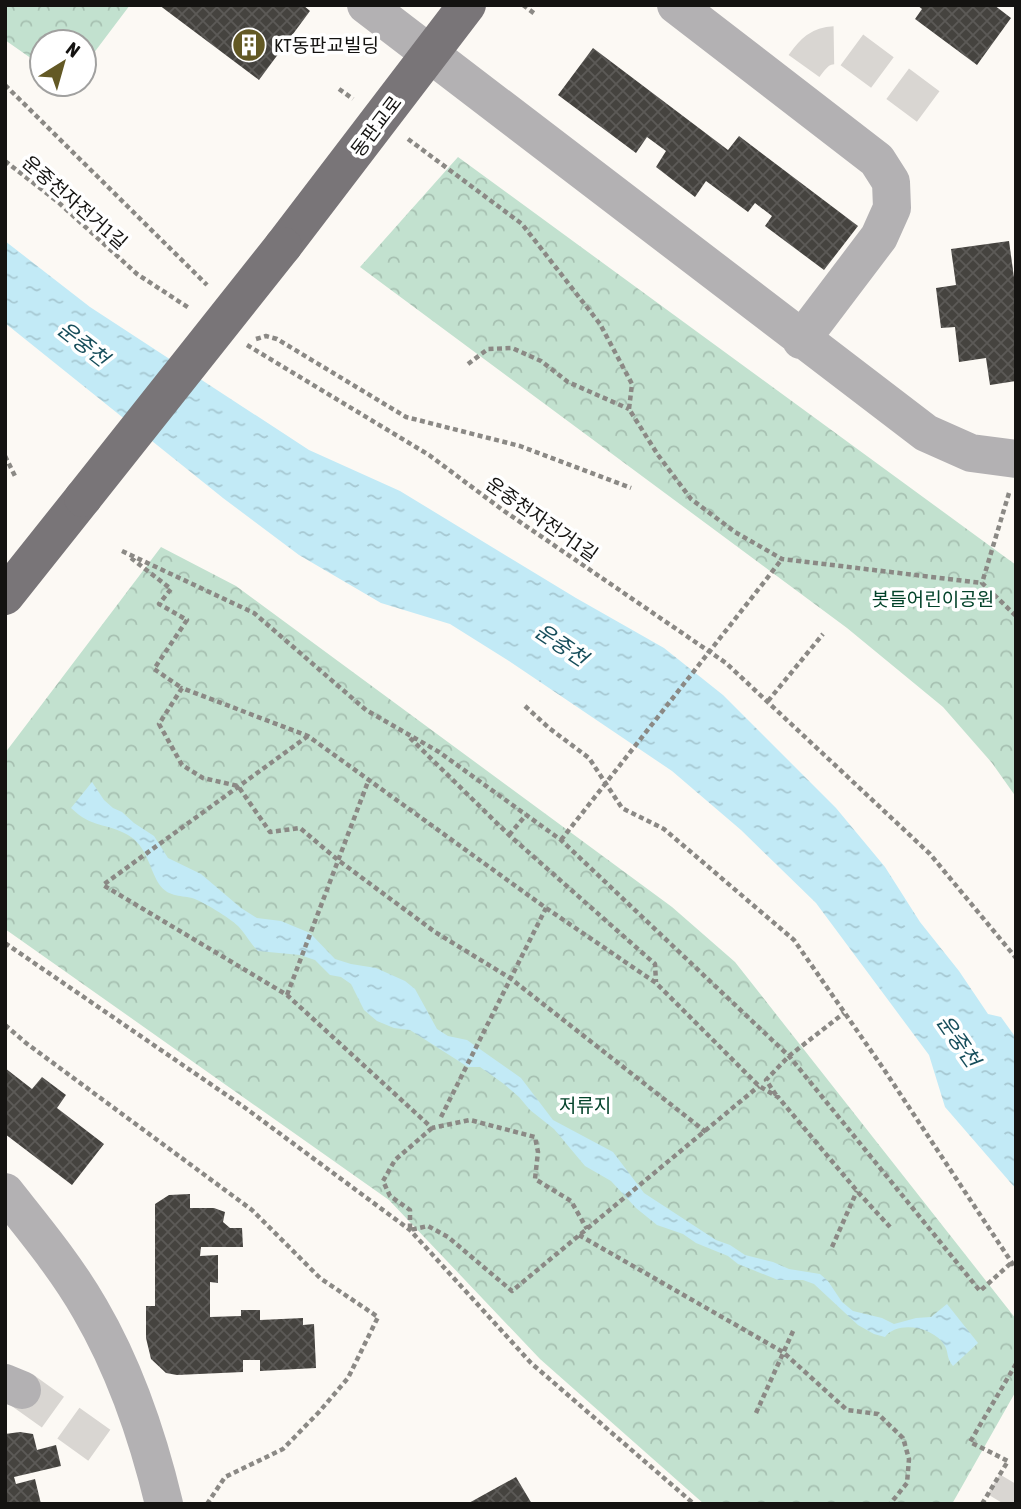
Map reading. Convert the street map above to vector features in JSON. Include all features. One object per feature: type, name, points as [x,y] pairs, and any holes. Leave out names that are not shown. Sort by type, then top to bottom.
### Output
[{"type":"main road","name":"동판교로","points":[[5,596],[284,246],[467,5]]},
{"type":"street","points":[[366,5],[926,433],[1014,471]]},
{"type":"street","points":[[676,5],[795,78],[877,160],[891,182],[892,208],[878,237],[802,340]]},
{"type":"street","points":[[5,1192],[57,1259],[90,1309],[117,1360],[137,1411],[164,1504]]},
{"type":"path","points":[[523,5],[535,14]]},
{"type":"path","points":[[5,85],[145,224]]},
{"type":"path","points":[[430,156],[522,224],[600,324],[632,384],[629,409]]},
{"type":"path","name":"운중천자전거1길","points":[[5,161],[58,202],[138,274],[194,311]]},
{"type":"path","name":"운중천자전거1길","points":[[631,488],[520,446],[406,417],[277,339],[265,336],[246,344],[429,455],[504,511],[726,663],[930,854],[1016,958]]},
{"type":"path","points":[[468,364],[488,349],[512,348],[541,362],[568,382],[629,409],[658,455],[691,499],[735,532],[782,559],[982,583],[1016,616]]},
{"type":"path","points":[[5,456],[15,476]]},
{"type":"path","points":[[982,583],[1014,471]]},
{"type":"path","points":[[778,1097],[759,1087],[656,983],[546,908],[309,736],[182,688],[154,669],[187,620],[159,604],[171,589],[122,551],[254,612],[366,710],[439,752],[561,840],[789,1056],[980,1291],[1011,1263]]},
{"type":"path","points":[[561,840],[782,559]]},
{"type":"path","points":[[768,701],[823,634]]},
{"type":"path","points":[[182,688],[159,724],[182,765],[203,778],[238,786],[270,832],[300,828],[338,860],[435,932],[510,978],[706,1132]]},
{"type":"path","points":[[525,706],[589,758],[622,808],[664,829],[794,940],[1016,1269]]},
{"type":"path","points":[[405,733],[509,835],[655,964],[656,983]]},
{"type":"path","points":[[309,736],[103,885],[287,995],[432,1128]]},
{"type":"path","points":[[287,995],[369,779]]},
{"type":"path","points":[[509,835],[526,815]]},
{"type":"path","points":[[441,1117],[546,908]]},
{"type":"path","points":[[5,943],[244,1107],[410,1230],[531,1363],[694,1504]]},
{"type":"path","points":[[844,1013],[789,1056],[766,1080],[890,1227]]},
{"type":"path","points":[[5,1025],[253,1210],[320,1278],[379,1317],[348,1378],[319,1412],[283,1449],[225,1477],[207,1504]]},
{"type":"path","points":[[410,1230],[428,1226],[448,1237],[512,1291],[759,1087]]},
{"type":"path","points":[[410,1230],[410,1210],[390,1196],[383,1181],[394,1160],[432,1128],[470,1120],[535,1137],[538,1152],[534,1180],[571,1200],[587,1229]]},
{"type":"path","points":[[832,1247],[857,1191]]},
{"type":"path","points":[[579,1235],[783,1352],[847,1410],[877,1414],[903,1438],[909,1459],[907,1483],[890,1504]]},
{"type":"path","points":[[756,1413],[794,1329]]},
{"type":"path","points":[[982,1504],[1008,1461],[970,1442],[1016,1364]]},
{"type":"green space","points":[[5,5],[130,5],[98,47],[98,28],[28,28],[28,56],[5,40]]},
{"type":"green space","name":"봇들어린이공원","points":[[458,157],[1016,565],[1016,797],[992,763],[943,707],[847,628],[360,267]]},
{"type":"green space","name":"저류지","points":[[161,547],[236,586],[672,907],[735,962],[1016,1319],[1016,1391],[952,1504],[704,1504],[540,1359],[389,1200],[5,929],[5,753]]},
{"type":"water","name":"운중천","points":[[5,241],[90,307],[309,450],[400,491],[664,648],[723,695],[836,808],[885,867],[920,922],[959,971],[988,1014],[1001,1017],[1016,1038],[1016,1189],[945,1107],[929,1055],[816,903],[741,830],[672,771],[509,661],[450,624],[381,603],[299,555],[223,498],[5,323]]},
{"type":"water","points":[[92,782],[113,808],[154,836],[168,858],[201,874],[241,908],[257,918],[281,921],[310,933],[335,959],[376,968],[405,981],[415,989],[437,1029],[448,1036],[467,1040],[521,1078],[553,1120],[613,1152],[644,1193],[716,1240],[745,1255],[789,1269],[820,1274],[842,1302],[853,1311],[894,1324],[931,1317],[947,1304],[978,1343],[953,1366],[940,1339],[925,1330],[907,1327],[885,1337],[874,1334],[858,1325],[814,1284],[803,1280],[778,1280],[738,1264],[728,1256],[696,1243],[683,1234],[657,1225],[636,1208],[611,1181],[585,1166],[554,1129],[504,1084],[480,1067],[468,1067],[410,1030],[394,1028],[377,1021],[364,1010],[351,984],[341,977],[330,975],[315,960],[300,955],[258,951],[238,926],[223,914],[197,900],[166,891],[159,884],[144,851],[134,840],[120,831],[86,819],[71,808]]},
{"type":"building","name":"KT동판교빌딩","points":[[159,5],[303,5],[310,11],[259,80]]},
{"type":"building","points":[[917,5],[994,5],[1011,18],[977,65],[915,19],[922,9]]},
{"type":"building","points":[[593,48],[728,150],[739,136],[858,226],[824,270],[765,226],[772,216],[755,203],[748,212],[706,181],[695,197],[656,167],[666,151],[647,137],[636,153],[558,95]]},
{"type":"building","points":[[1009,241],[1016,292],[1016,381],[990,385],[986,358],[959,362],[955,327],[941,328],[936,288],[956,285],[951,249]]},
{"type":"building","points":[[5,1068],[32,1089],[42,1077],[66,1095],[57,1108],[104,1144],[72,1185],[5,1134]]},
{"type":"building","points":[[190,1194],[190,1208],[214,1208],[225,1212],[223,1222],[230,1228],[242,1228],[243,1247],[201,1247],[200,1256],[218,1255],[218,1283],[210,1282],[210,1317],[241,1316],[241,1310],[260,1310],[260,1320],[303,1318],[303,1325],[314,1324],[316,1368],[260,1371],[260,1360],[243,1360],[243,1372],[177,1375],[166,1373],[151,1359],[146,1338],[146,1306],[155,1306],[155,1204],[169,1195]]},
{"type":"building","points":[[5,1434],[33,1434],[37,1450],[56,1445],[61,1466],[14,1477],[16,1484],[35,1479],[41,1504],[5,1504]]},
{"type":"building","points":[[516,1477],[532,1504],[467,1504]]},
{"type":"tunnel","points":[[804,66],[822,48],[833,45],[848,47],[929,107]]},
{"type":"tunnel","points":[[22,1390],[106,1450]]},
{"type":"tunnel","points":[[1004,1504],[1016,1484]]},
{"type":"place","name":"KT동판교빌딩","points":[[249,45]]}]
